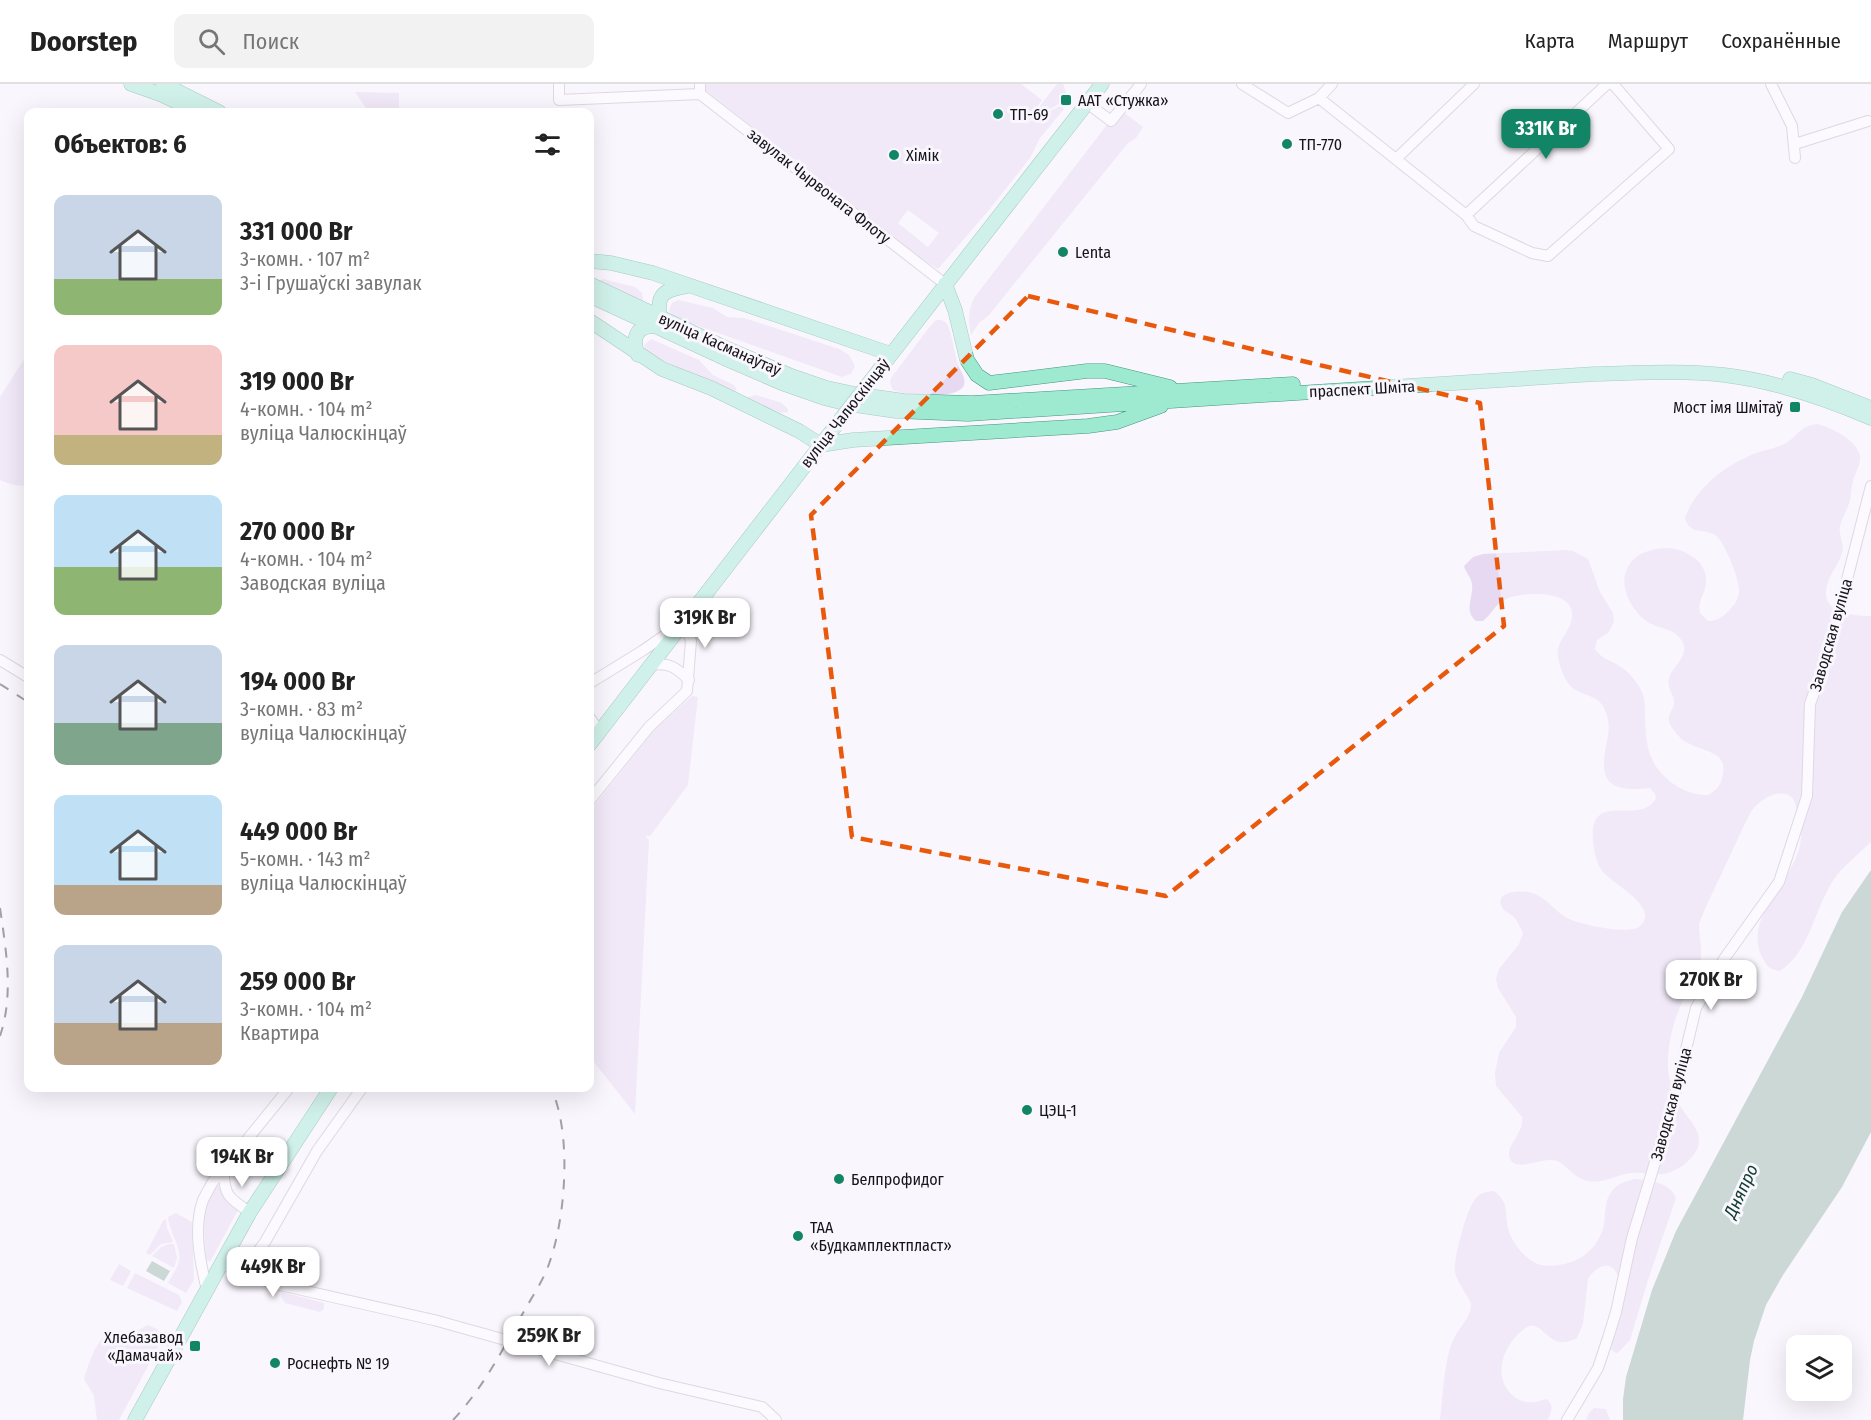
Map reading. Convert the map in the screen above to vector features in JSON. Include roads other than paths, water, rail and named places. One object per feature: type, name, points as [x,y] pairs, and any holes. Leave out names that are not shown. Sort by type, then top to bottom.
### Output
[{"type":"main road","points":[[131,84],[190,108]]},
{"type":"main road","points":[[163,84],[211,108]]},
{"type":"main road","name":"вуліца Чалюскінцаў","points":[[594,738],[1102,84]]},
{"type":"main road","points":[[594,261],[653,273],[891,354]]},
{"type":"main road","points":[[945,284],[955,310],[967,360],[977,375],[989,383],[1105,371],[1179,395]]},
{"type":"main road","points":[[638,355],[635,339],[643,328],[657,322],[661,297],[668,290],[689,285]]},
{"type":"main road","name":"вуліца Касманаўтаў","points":[[594,286],[657,322],[784,384],[851,399]]},
{"type":"main road","name":"вуліца Касманаўтаў","points":[[594,298],[657,322]]},
{"type":"main road","points":[[594,324],[662,369],[711,388],[780,421],[821,445],[853,440],[1088,426],[1117,422],[1179,395]]},
{"type":"main road","name":"праспект Шміта","points":[[851,399],[896,411],[968,414],[1179,395],[1665,372],[1724,375],[1769,382],[1870,415]]},
{"type":"main road","points":[[135,1420],[250,1212],[328,1092]]},
{"type":"street","points":[[559,84],[559,100],[700,89]]},
{"type":"street","points":[[1087,103],[1112,121],[1141,84]]},
{"type":"street","points":[[1242,84],[1288,114],[1319,98],[1332,84]]},
{"type":"street","points":[[1396,159],[1474,84]]},
{"type":"street","points":[[1466,215],[1607,84]]},
{"type":"street","points":[[1319,98],[1466,215],[1474,226],[1532,253],[1548,256],[1669,149],[1613,84]]},
{"type":"street","points":[[1771,84],[1792,126],[1796,158]]},
{"type":"street","name":"завулак Чырвонага Флоту","points":[[700,89],[945,284]]},
{"type":"street","points":[[1795,144],[1868,121]]},
{"type":"street","name":"Заводская вуліца","points":[[1568,1420],[1598,1368],[1608,1338],[1632,1238],[1673,1103],[1696,1008],[1724,959],[1779,882],[1807,796],[1810,704],[1839,613],[1871,486]]},
{"type":"street","points":[[594,680],[684,622],[691,641],[687,691],[649,727],[594,795]]},
{"type":"street","points":[[0,660],[24,675]]},
{"type":"street","points":[[651,665],[669,664],[689,680]]},
{"type":"street","points":[[594,724],[599,731]]},
{"type":"street","points":[[207,1290],[200,1254],[199,1222],[203,1201],[212,1183],[286,1092]]},
{"type":"street","points":[[242,1273],[265,1242],[317,1151],[359,1092]]},
{"type":"street","points":[[224,1169],[227,1194],[250,1212]]},
{"type":"street","points":[[222,1263],[242,1273],[276,1284],[434,1320],[659,1383],[762,1407],[776,1420]]},
{"type":"water","name":"Дняпро","points":[[1871,870],[1871,1132],[1842,1187],[1783,1275],[1766,1305],[1750,1360],[1743,1420],[1623,1420],[1626,1377],[1652,1290],[1676,1231],[1802,997],[1842,912]]},
{"type":"water","points":[[152,1261],[170,1271],[164,1281],[146,1271]]},
{"type":"railway","points":[[0,684],[24,699]]},
{"type":"railway","points":[[0,908],[8,972],[7,1005],[0,1036]]},
{"type":"railway","points":[[453,1420],[474,1395],[500,1355],[544,1277],[555,1245],[563,1200],[564,1151],[558,1107],[552,1092]]},
{"type":"place","name":"ААТ «Стужка»","points":[[1066,100]]},
{"type":"place","name":"ТП-69","points":[[998,114]]},
{"type":"place","name":"ТП-770","points":[[1287,144]]},
{"type":"place","name":"Хімік","points":[[894,155]]},
{"type":"place","name":"Lenta","points":[[1063,252]]},
{"type":"place","name":"Мост імя Шмітаў","points":[[1795,407]]},
{"type":"place","name":"ЦЭЦ-1","points":[[1027,1110]]},
{"type":"place","name":"Белпрофидог","points":[[839,1179]]},
{"type":"place","name":"ТАА «Будкамплектпласт»","points":[[798,1236]]},
{"type":"place","name":"Хлебазавод «Дамачай»","points":[[195,1346]]},
{"type":"place","name":"Роснефть № 19","points":[[275,1363]]}]
